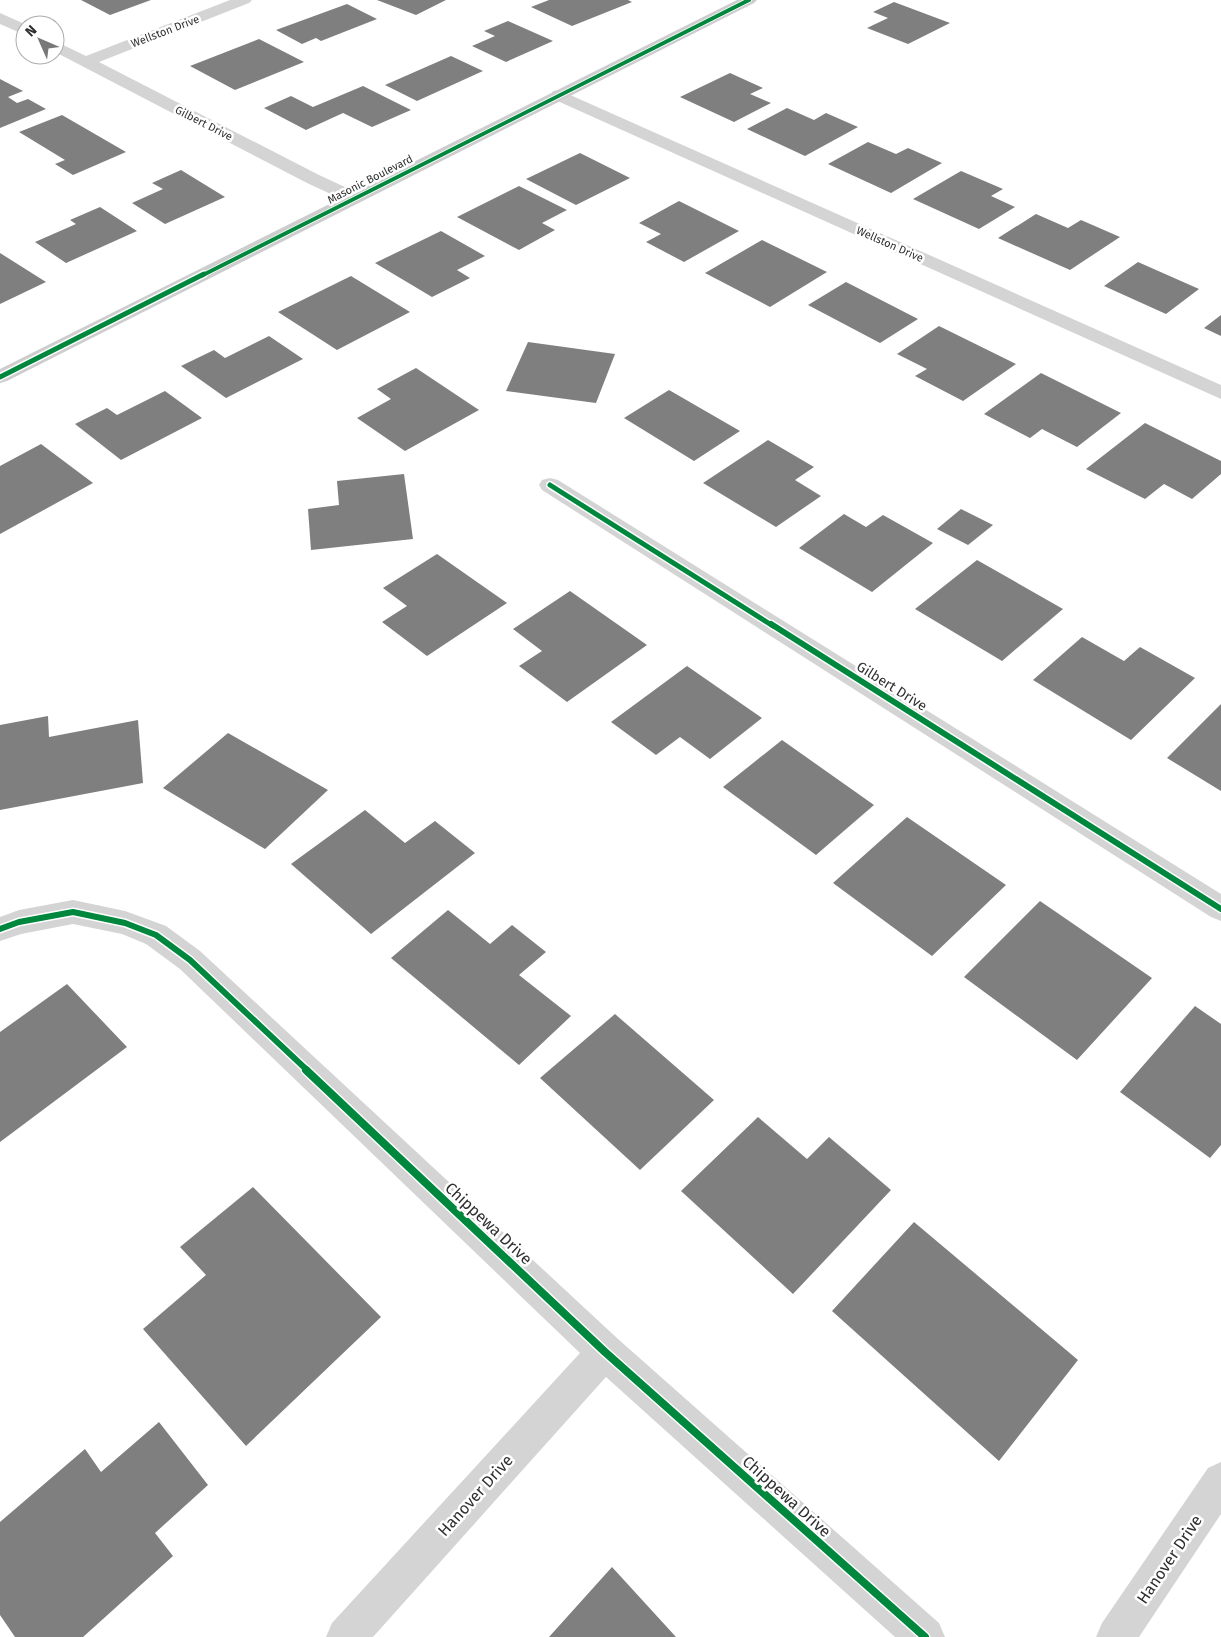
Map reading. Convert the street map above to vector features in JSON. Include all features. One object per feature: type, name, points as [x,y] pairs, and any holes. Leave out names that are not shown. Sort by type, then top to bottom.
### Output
[{"type":"street","name":"Wellston Drive","points":[[87,62],[244,0]]},
{"type":"street","name":"Masonic Boulevard","points":[[0,377],[749,0]]},
{"type":"street","points":[[0,18],[15,25]]},
{"type":"street","name":"Gilbert Drive","points":[[65,51],[313,179],[354,198]]},
{"type":"street","name":"Wellston Drive","points":[[559,94],[1221,393]]},
{"type":"street","name":"Gilbert Drive","points":[[550,485],[1221,909]]},
{"type":"street","name":"Chippewa Drive","points":[[0,929],[19,922],[74,912],[125,923],[156,935],[190,960],[605,1352],[925,1637]]},
{"type":"street","name":"Hanover Drive","points":[[346,1637],[605,1352]]},
{"type":"street","name":"Hanover Drive","points":[[1116,1637],[1221,1481]]},
{"type":"building","points":[[81,0],[151,0],[110,15]]},
{"type":"building","points":[[377,0],[446,0],[416,15]]},
{"type":"building","points":[[549,0],[628,0],[632,2],[572,26],[531,7]]},
{"type":"building","points":[[894,2],[950,23],[908,44],[867,28],[888,18],[873,12]]},
{"type":"building","points":[[347,4],[377,19],[321,41],[316,38],[302,44],[276,30]]},
{"type":"building","points":[[508,21],[553,41],[506,62],[472,46],[495,36],[484,31]]},
{"type":"building","points":[[259,39],[304,62],[235,90],[190,66]]},
{"type":"building","points":[[451,56],[483,71],[417,101],[385,85]]},
{"type":"building","points":[[730,73],[763,88],[750,94],[771,103],[734,122],[680,97]]},
{"type":"building","points":[[0,79],[23,91],[8,97],[17,103],[28,99],[46,109],[0,128]]},
{"type":"building","points":[[363,86],[411,110],[372,127],[343,113],[306,130],[264,108],[291,96],[313,107]]},
{"type":"building","points":[[787,108],[814,120],[826,113],[858,127],[805,156],[747,129]]},
{"type":"building","points":[[62,115],[126,152],[73,175],[55,164],[65,160],[19,132]]},
{"type":"building","points":[[868,142],[896,154],[908,148],[942,163],[891,193],[828,164]]},
{"type":"building","points":[[580,153],[630,178],[576,205],[526,179]]},
{"type":"building","points":[[181,170],[225,197],[165,224],[132,203],[163,189],[152,183]]},
{"type":"building","points":[[961,171],[1003,189],[991,196],[1015,207],[979,229],[913,199]]},
{"type":"building","points":[[519,186],[567,210],[542,223],[555,230],[519,250],[457,217]]},
{"type":"building","points":[[679,201],[739,231],[684,262],[646,242],[661,234],[639,223]]},
{"type":"building","points":[[100,207],[137,231],[66,263],[35,242],[76,224],[70,220]]},
{"type":"building","points":[[1036,214],[1068,228],[1081,220],[1120,237],[1070,270],[998,238]]},
{"type":"building","points":[[441,231],[485,256],[457,270],[470,278],[432,297],[375,263]]},
{"type":"building","points":[[762,240],[827,272],[770,307],[705,273]]},
{"type":"building","points":[[0,253],[46,282],[0,304]]},
{"type":"building","points":[[1138,262],[1199,289],[1166,314],[1104,286]]},
{"type":"building","points":[[351,276],[410,312],[337,350],[278,312]]},
{"type":"building","points":[[846,282],[918,319],[880,343],[808,305]]},
{"type":"building","points":[[1221,315],[1221,336],[1204,328]]},
{"type":"building","points":[[939,326],[1016,364],[963,401],[915,376],[927,369],[897,354]]},
{"type":"building","points":[[269,336],[303,359],[226,398],[181,366],[214,350],[225,358]]},
{"type":"building","points":[[528,342],[615,354],[596,403],[506,391]]},
{"type":"building","points":[[416,368],[479,410],[405,451],[357,418],[391,399],[377,389]]},
{"type":"building","points":[[1041,373],[1121,413],[1077,447],[1042,429],[1030,438],[984,414]]},
{"type":"building","points":[[669,390],[740,431],[694,461],[624,418]]},
{"type":"building","points":[[165,391],[202,418],[121,460],[75,424],[107,408],[117,415]]},
{"type":"building","points":[[1145,423],[1221,461],[1221,474],[1192,499],[1164,484],[1145,499],[1086,469]]},
{"type":"building","points":[[768,440],[814,467],[795,480],[821,496],[776,527],[703,483]]},
{"type":"building","points":[[41,444],[93,483],[0,534],[0,466]]},
{"type":"building","points":[[404,474],[413,539],[311,550],[308,509],[339,505],[337,481]]},
{"type":"building","points":[[961,509],[993,525],[968,545],[937,529]]},
{"type":"building","points":[[844,514],[866,527],[883,515],[933,543],[872,592],[799,548]]},
{"type":"building","points":[[437,554],[507,603],[427,656],[382,622],[407,606],[383,588]]},
{"type":"building","points":[[977,560],[1063,609],[1002,661],[915,609]]},
{"type":"building","points":[[570,591],[647,645],[567,702],[519,666],[542,651],[513,629]]},
{"type":"building","points":[[1082,637],[1124,661],[1140,647],[1195,678],[1131,740],[1033,680]]},
{"type":"building","points":[[687,666],[762,718],[710,759],[680,737],[656,755],[611,722]]},
{"type":"building","points":[[1221,704],[1221,791],[1167,758]]},
{"type":"building","points":[[48,716],[49,737],[138,720],[143,783],[0,810],[0,725]]},
{"type":"building","points":[[228,733],[328,790],[265,849],[163,788]]},
{"type":"building","points":[[782,740],[874,805],[816,855],[723,787]]},
{"type":"building","points":[[365,810],[405,843],[435,821],[475,853],[371,934],[291,864]]},
{"type":"building","points":[[907,817],[1006,885],[932,956],[833,883]]},
{"type":"building","points":[[1040,901],[1152,978],[1077,1060],[964,977]]},
{"type":"building","points":[[448,910],[490,944],[512,925],[546,952],[519,975],[571,1016],[519,1065],[391,958]]},
{"type":"building","points":[[67,984],[127,1047],[0,1142],[0,1032]]},
{"type":"building","points":[[1195,1006],[1221,1024],[1221,1145],[1210,1158],[1120,1092]]},
{"type":"building","points":[[615,1014],[714,1100],[640,1170],[540,1078]]},
{"type":"building","points":[[758,1117],[807,1159],[829,1137],[891,1190],[793,1294],[681,1191]]},
{"type":"building","points":[[253,1187],[381,1317],[246,1446],[143,1329],[206,1275],[180,1247]]},
{"type":"building","points":[[914,1222],[1078,1360],[999,1461],[832,1311]]},
{"type":"building","points":[[159,1422],[208,1485],[155,1533],[173,1556],[83,1637],[15,1637],[0,1615],[0,1522],[85,1449],[101,1472]]},
{"type":"building","points":[[612,1567],[676,1637],[549,1637]]},
{"type":"cycle path","points":[[0,377],[749,0]]},
{"type":"cycle path","points":[[550,485],[1221,909]]},
{"type":"cycle path","points":[[0,929],[19,922],[73,912],[125,923],[156,935],[190,960],[605,1352],[925,1637]]}]
